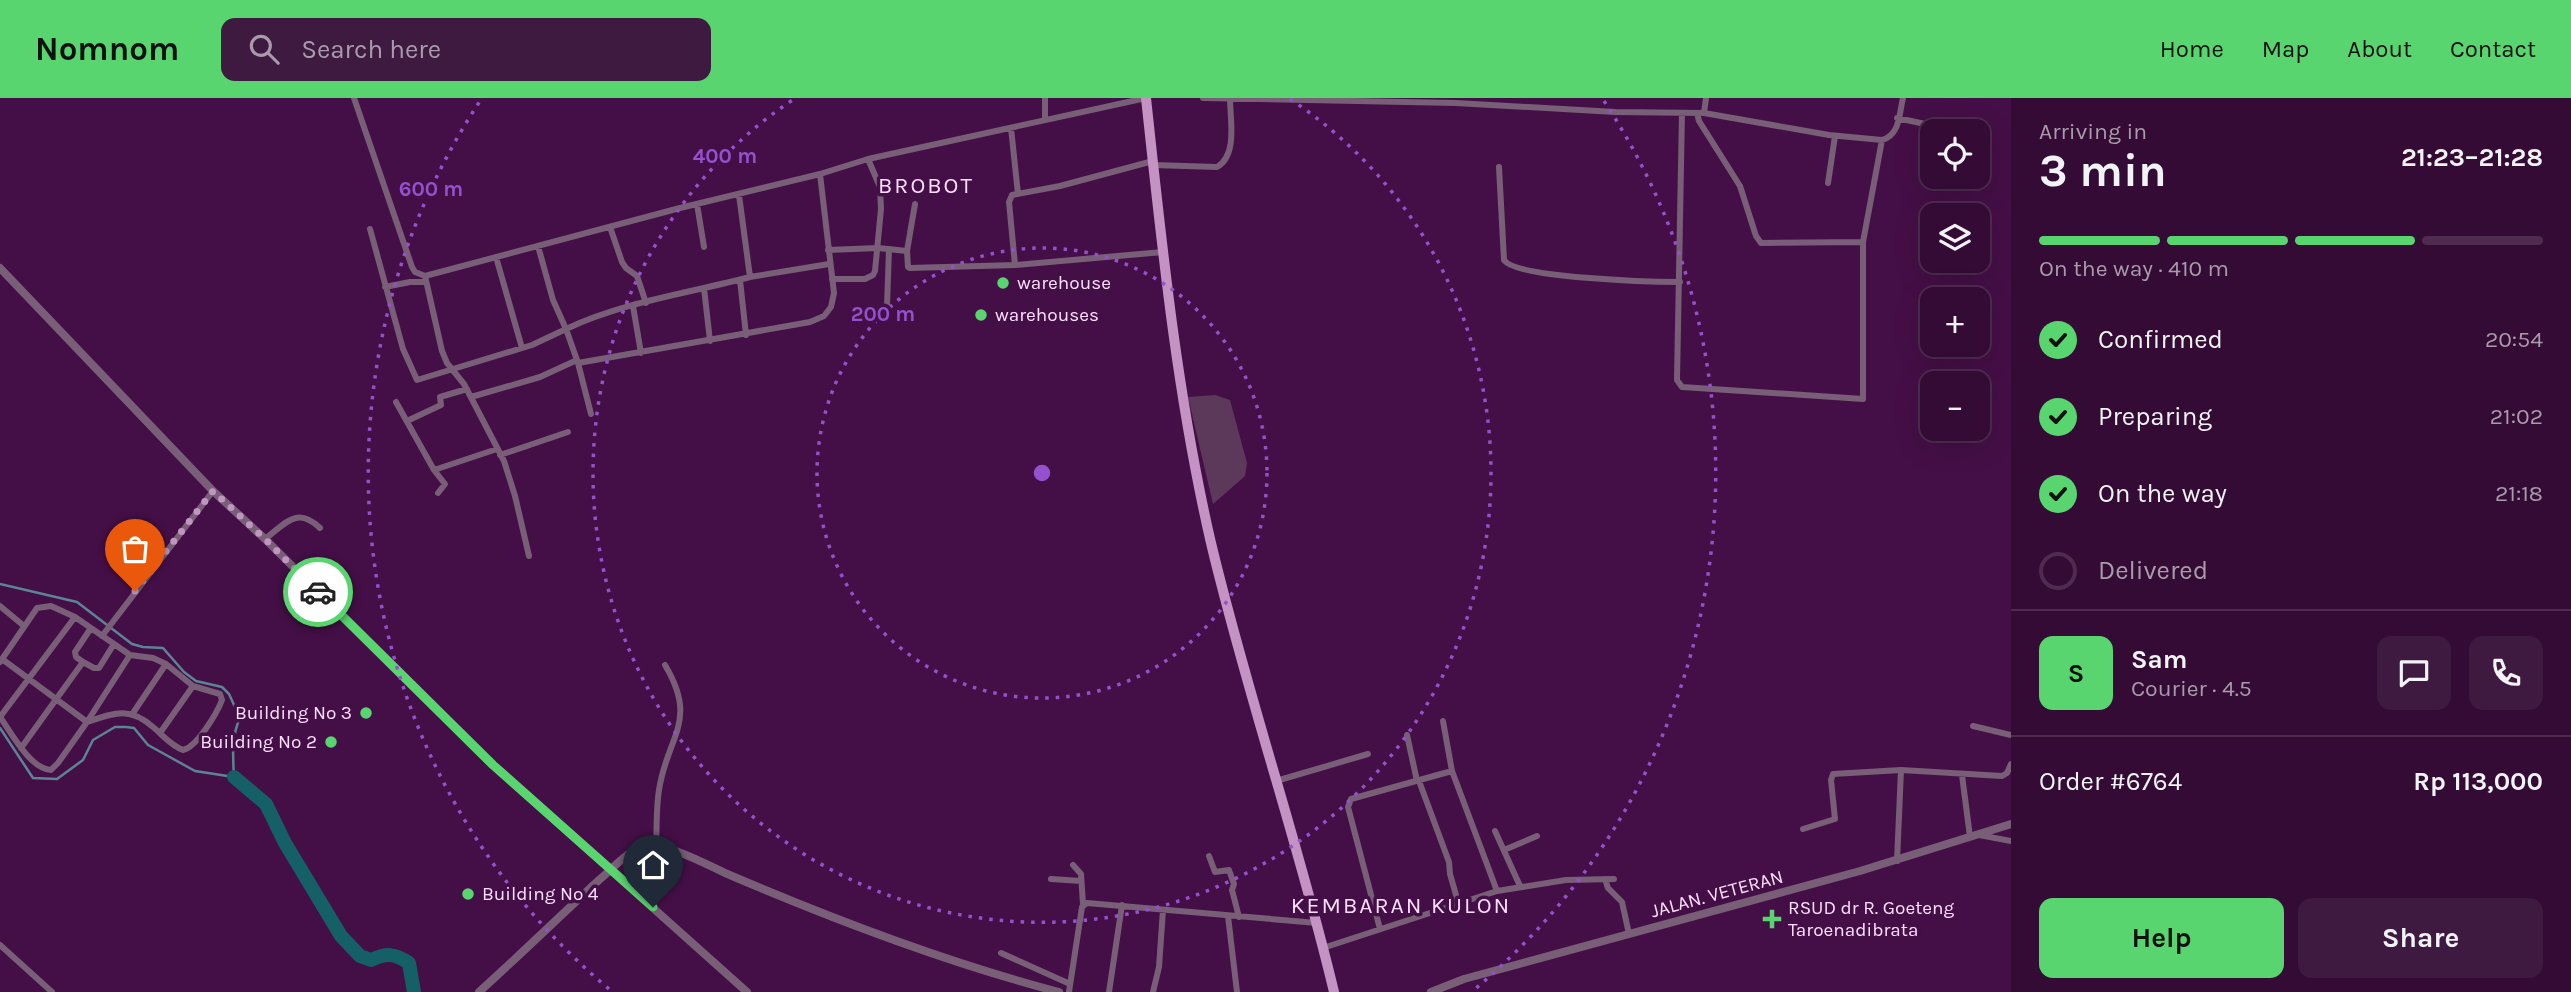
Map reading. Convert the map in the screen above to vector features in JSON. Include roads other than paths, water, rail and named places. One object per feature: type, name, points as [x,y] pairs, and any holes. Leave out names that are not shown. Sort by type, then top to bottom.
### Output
[{"type":"main road","points":[[1146,98],[1173,342],[1191,448],[1212,545],[1334,992]]},
{"type":"street","points":[[354,98],[411,267],[426,279],[442,351],[451,369],[467,389],[499,452],[515,496],[529,556]]},
{"type":"street","points":[[1045,98],[1045,120]]},
{"type":"street","points":[[386,287],[426,279],[496,257],[820,174],[868,159],[1146,98]]},
{"type":"street","points":[[1203,98],[1397,100],[1701,113],[1835,136],[1882,141],[1890,138],[1896,130],[1903,98]]},
{"type":"street","points":[[1015,265],[1009,202],[1012,195],[1153,163],[1217,167],[1230,152],[1230,98]]},
{"type":"street","points":[[1706,98],[1699,121],[1740,186],[1756,236],[1761,243],[1863,242]]},
{"type":"street","points":[[1682,113],[1679,385],[1859,401],[1863,399],[1863,242],[1882,141]]},
{"type":"street","points":[[1897,118],[1920,123]]},
{"type":"street","points":[[1011,128],[1018,194]]},
{"type":"street","points":[[1828,183],[1835,136]]},
{"type":"street","points":[[832,279],[870,277],[874,271],[878,248],[880,187],[868,159]]},
{"type":"street","points":[[1499,167],[1504,260],[1508,265],[1532,272],[1637,282],[1680,282]]},
{"type":"street","points":[[471,397],[540,377],[578,362],[746,335],[810,322],[824,316],[834,302],[820,174]]},
{"type":"street","points":[[739,195],[750,277]]},
{"type":"street","points":[[697,204],[704,247]]},
{"type":"street","points":[[915,204],[907,251],[910,268],[1015,265],[1163,253]]},
{"type":"street","points":[[610,227],[626,268],[639,279],[646,303]]},
{"type":"street","points":[[370,229],[403,349],[415,378],[421,380],[522,348],[585,320],[633,306],[750,277],[829,264]]},
{"type":"street","points":[[538,246],[553,300],[578,362],[591,414]]},
{"type":"street","points":[[828,250],[878,248],[907,251]]},
{"type":"street","points":[[887,306],[889,249]]},
{"type":"street","points":[[496,257],[522,348]]},
{"type":"street","points":[[0,268],[213,491],[493,765],[747,992]]},
{"type":"street","points":[[740,280],[746,335]]},
{"type":"street","points":[[704,288],[710,341]]},
{"type":"street","points":[[633,306],[641,353]]},
{"type":"street","points":[[407,421],[441,405],[440,397],[467,389]]},
{"type":"street","points":[[396,402],[445,485],[438,492]]},
{"type":"street","points":[[434,470],[568,432]]},
{"type":"street","points":[[102,636],[213,491]]},
{"type":"street","points":[[265,539],[300,516],[310,519],[320,528]]},
{"type":"street","points":[[0,606],[24,626]]},
{"type":"street","points":[[41,606],[51,606],[75,617],[130,655],[153,658],[166,664],[193,686],[222,695],[219,708],[186,750],[168,742],[133,713],[111,714],[87,722],[1,660],[41,606]]},
{"type":"street","points":[[75,617],[0,717],[21,748],[39,767],[51,770],[58,763],[130,655]]},
{"type":"street","points":[[91,628],[75,652],[76,657],[83,662],[99,668],[114,644]]},
{"type":"street","points":[[21,748],[83,662]]},
{"type":"street","points":[[133,713],[166,664]]},
{"type":"street","points":[[656,846],[659,791],[664,766],[678,729],[681,708],[677,685],[664,665]]},
{"type":"street","points":[[160,733],[193,686]]},
{"type":"street","points":[[1443,722],[1452,771],[1497,891]]},
{"type":"street","points":[[1973,726],[2011,735]]},
{"type":"street","points":[[1408,735],[1418,781],[1449,862],[1458,902]]},
{"type":"street","points":[[1276,781],[1368,754]]},
{"type":"street","points":[[1803,828],[1835,819],[1831,780],[1833,774],[1901,770],[2002,776],[2007,773],[2011,764]]},
{"type":"street","points":[[1897,861],[1901,770]]},
{"type":"street","points":[[1380,929],[1348,802],[1452,771]]},
{"type":"street","points":[[1962,775],[1975,836],[2011,841]]},
{"type":"street","name":"JALAN. VETERAN","points":[[1431,992],[1464,979],[1897,861],[2011,824]]},
{"type":"street","points":[[1495,831],[1520,886]]},
{"type":"street","points":[[1504,850],[1537,836]]},
{"type":"street","points":[[479,992],[611,870],[638,848],[656,846],[878,932],[997,975],[1059,992]]},
{"type":"street","points":[[1209,856],[1215,872],[1228,870],[1234,884],[1231,890],[1239,917]]},
{"type":"street","points":[[1001,953],[1070,988],[1083,904],[1080,871],[1073,865]]},
{"type":"street","points":[[1323,948],[1497,891],[1566,880],[1614,878]]},
{"type":"street","points":[[1051,879],[1082,881]]},
{"type":"street","points":[[1605,879],[1608,888],[1622,902],[1629,934]]},
{"type":"street","points":[[1083,904],[1089,902],[1317,923]]},
{"type":"street","points":[[1109,992],[1122,905]]},
{"type":"street","points":[[1153,992],[1159,967],[1163,910]]},
{"type":"street","points":[[1228,916],[1235,990]]},
{"type":"street","points":[[0,945],[52,992]]},
{"type":"waterway","points":[[0,584],[77,602],[132,644],[163,648],[184,672],[196,681],[222,687],[229,694],[240,718],[234,739],[234,777],[195,771],[148,745],[134,728],[115,727],[93,740],[83,760],[57,779],[33,778],[0,728]]},
{"type":"waterway","points":[[234,777],[266,804],[285,843],[341,936],[360,956],[371,960],[390,955],[409,963],[414,992]]},
{"type":"place","name":"warehouse","points":[[1003,283]]},
{"type":"place","name":"warehouses","points":[[981,315]]},
{"type":"place","name":"Building No 3","points":[[366,713]]},
{"type":"place","name":"Building No 2","points":[[331,742]]},
{"type":"place","name":"Building No 4","points":[[468,894]]},
{"type":"place","name":"RSUD dr R. Goeteng Taroenadibrata","points":[[1772,919]]},
{"type":"district","name":"BROBOT","points":[[926,185]]},
{"type":"district","name":"KEMBARAN KULON","points":[[1401,905]]}]
